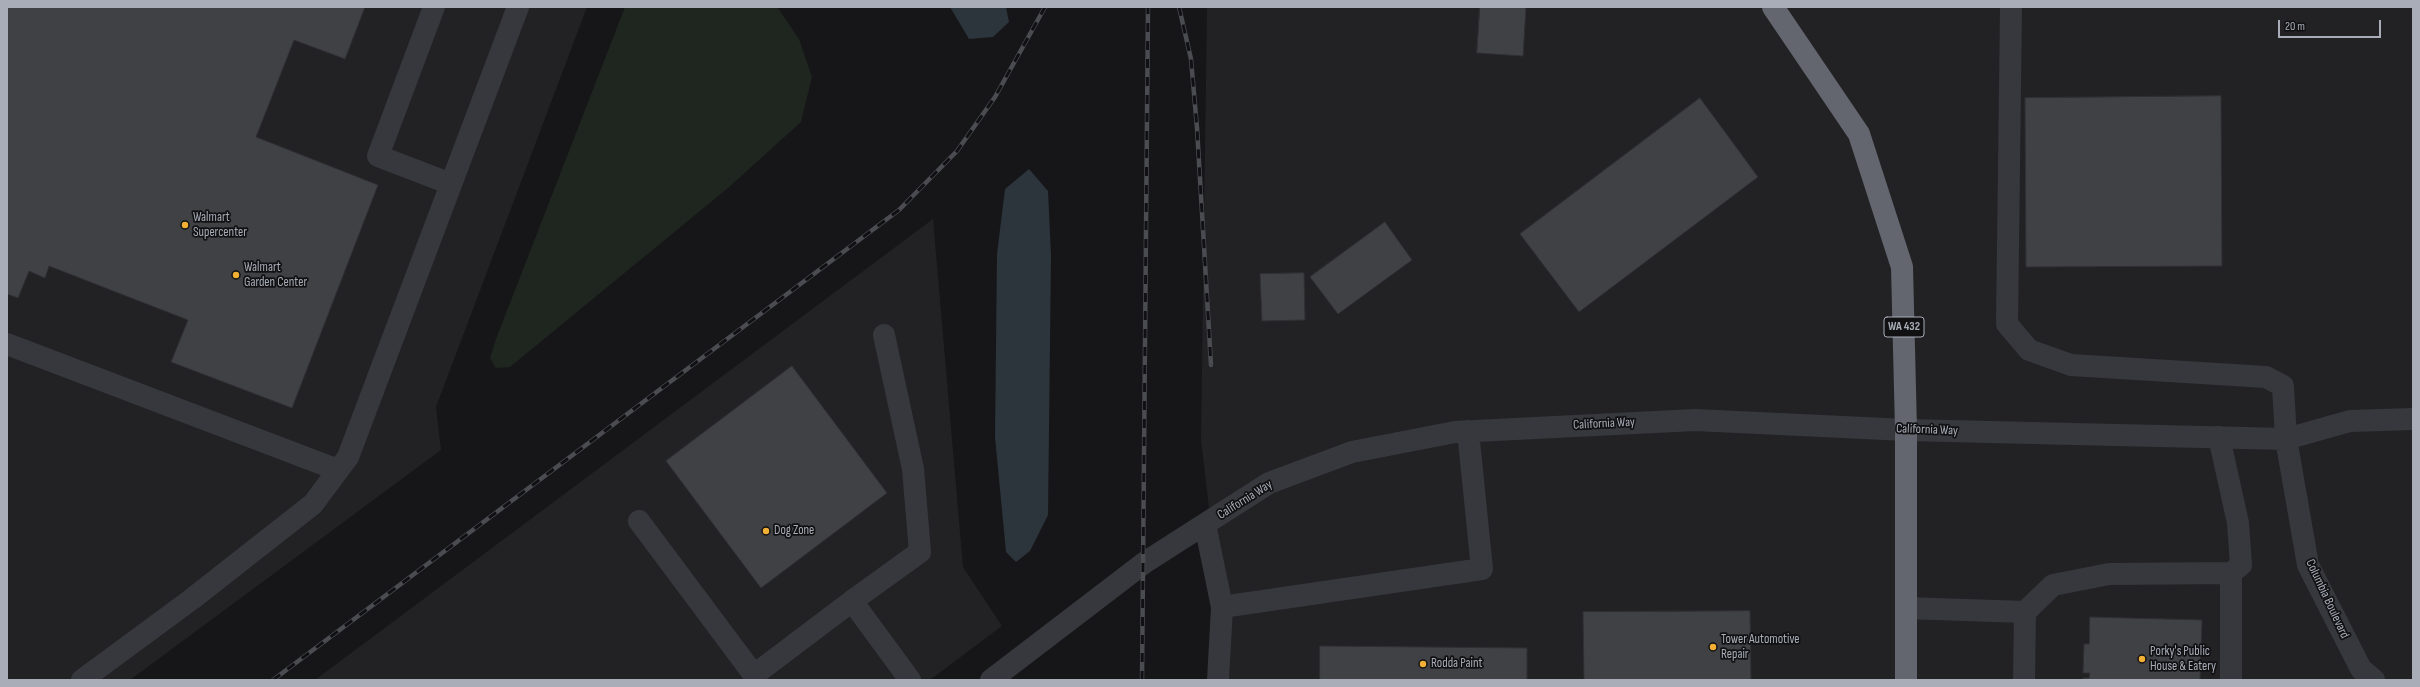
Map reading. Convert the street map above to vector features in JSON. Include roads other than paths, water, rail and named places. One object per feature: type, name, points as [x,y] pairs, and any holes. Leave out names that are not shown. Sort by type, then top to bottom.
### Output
[{"type":"highway","name":"WA 432","points":[[1773,7],[1859,134],[1902,267],[1906,430],[1906,680]]},
{"type":"street","points":[[434,7],[378,156],[451,184]]},
{"type":"street","points":[[82,680],[192,599],[313,504],[348,457],[518,7]]},
{"type":"street","name":"Columbia Boulevard","points":[[2011,7],[2007,324],[2029,350],[2071,366],[2266,377],[2283,386],[2286,439],[2308,565],[2361,669],[2374,680]]},
{"type":"street","points":[[639,521],[754,675],[920,552],[913,469],[884,334]]},
{"type":"street","points":[[7,344],[338,470]]},
{"type":"street","name":"California Way","points":[[992,680],[1144,563],[1269,483],[1352,452],[1468,431],[1695,420],[1906,430],[2286,439],[2350,421],[2413,419]]},
{"type":"street","points":[[1222,607],[1482,569],[1468,431]]},
{"type":"street","points":[[2024,680],[2025,612],[2053,584],[2109,574],[2231,573],[2241,566],[2238,523],[2220,437]]},
{"type":"street","points":[[1205,524],[1222,607],[1218,680]]},
{"type":"street","points":[[2231,573],[2231,680]]},
{"type":"street","points":[[852,601],[910,680]]},
{"type":"street","points":[[1906,608],[2025,612]]},
{"type":"railway","points":[[273,680],[899,210],[957,151],[995,97],[1045,7]]},
{"type":"railway","points":[[1142,680],[1148,7]]},
{"type":"railway","points":[[1179,7],[1191,59],[1197,128],[1211,365]]},
{"type":"place","name":"Walmart Supercenter","points":[[185,225]]},
{"type":"place","name":"Walmart Garden Center","points":[[236,275]]},
{"type":"place","name":"Dog Zone","points":[[766,531]]},
{"type":"place","name":"Tower Automotive Repair","points":[[1713,647]]},
{"type":"place","name":"Porky's Public House & Eatery","points":[[2142,659]]},
{"type":"place","name":"Rodda Paint","points":[[1423,664]]}]
